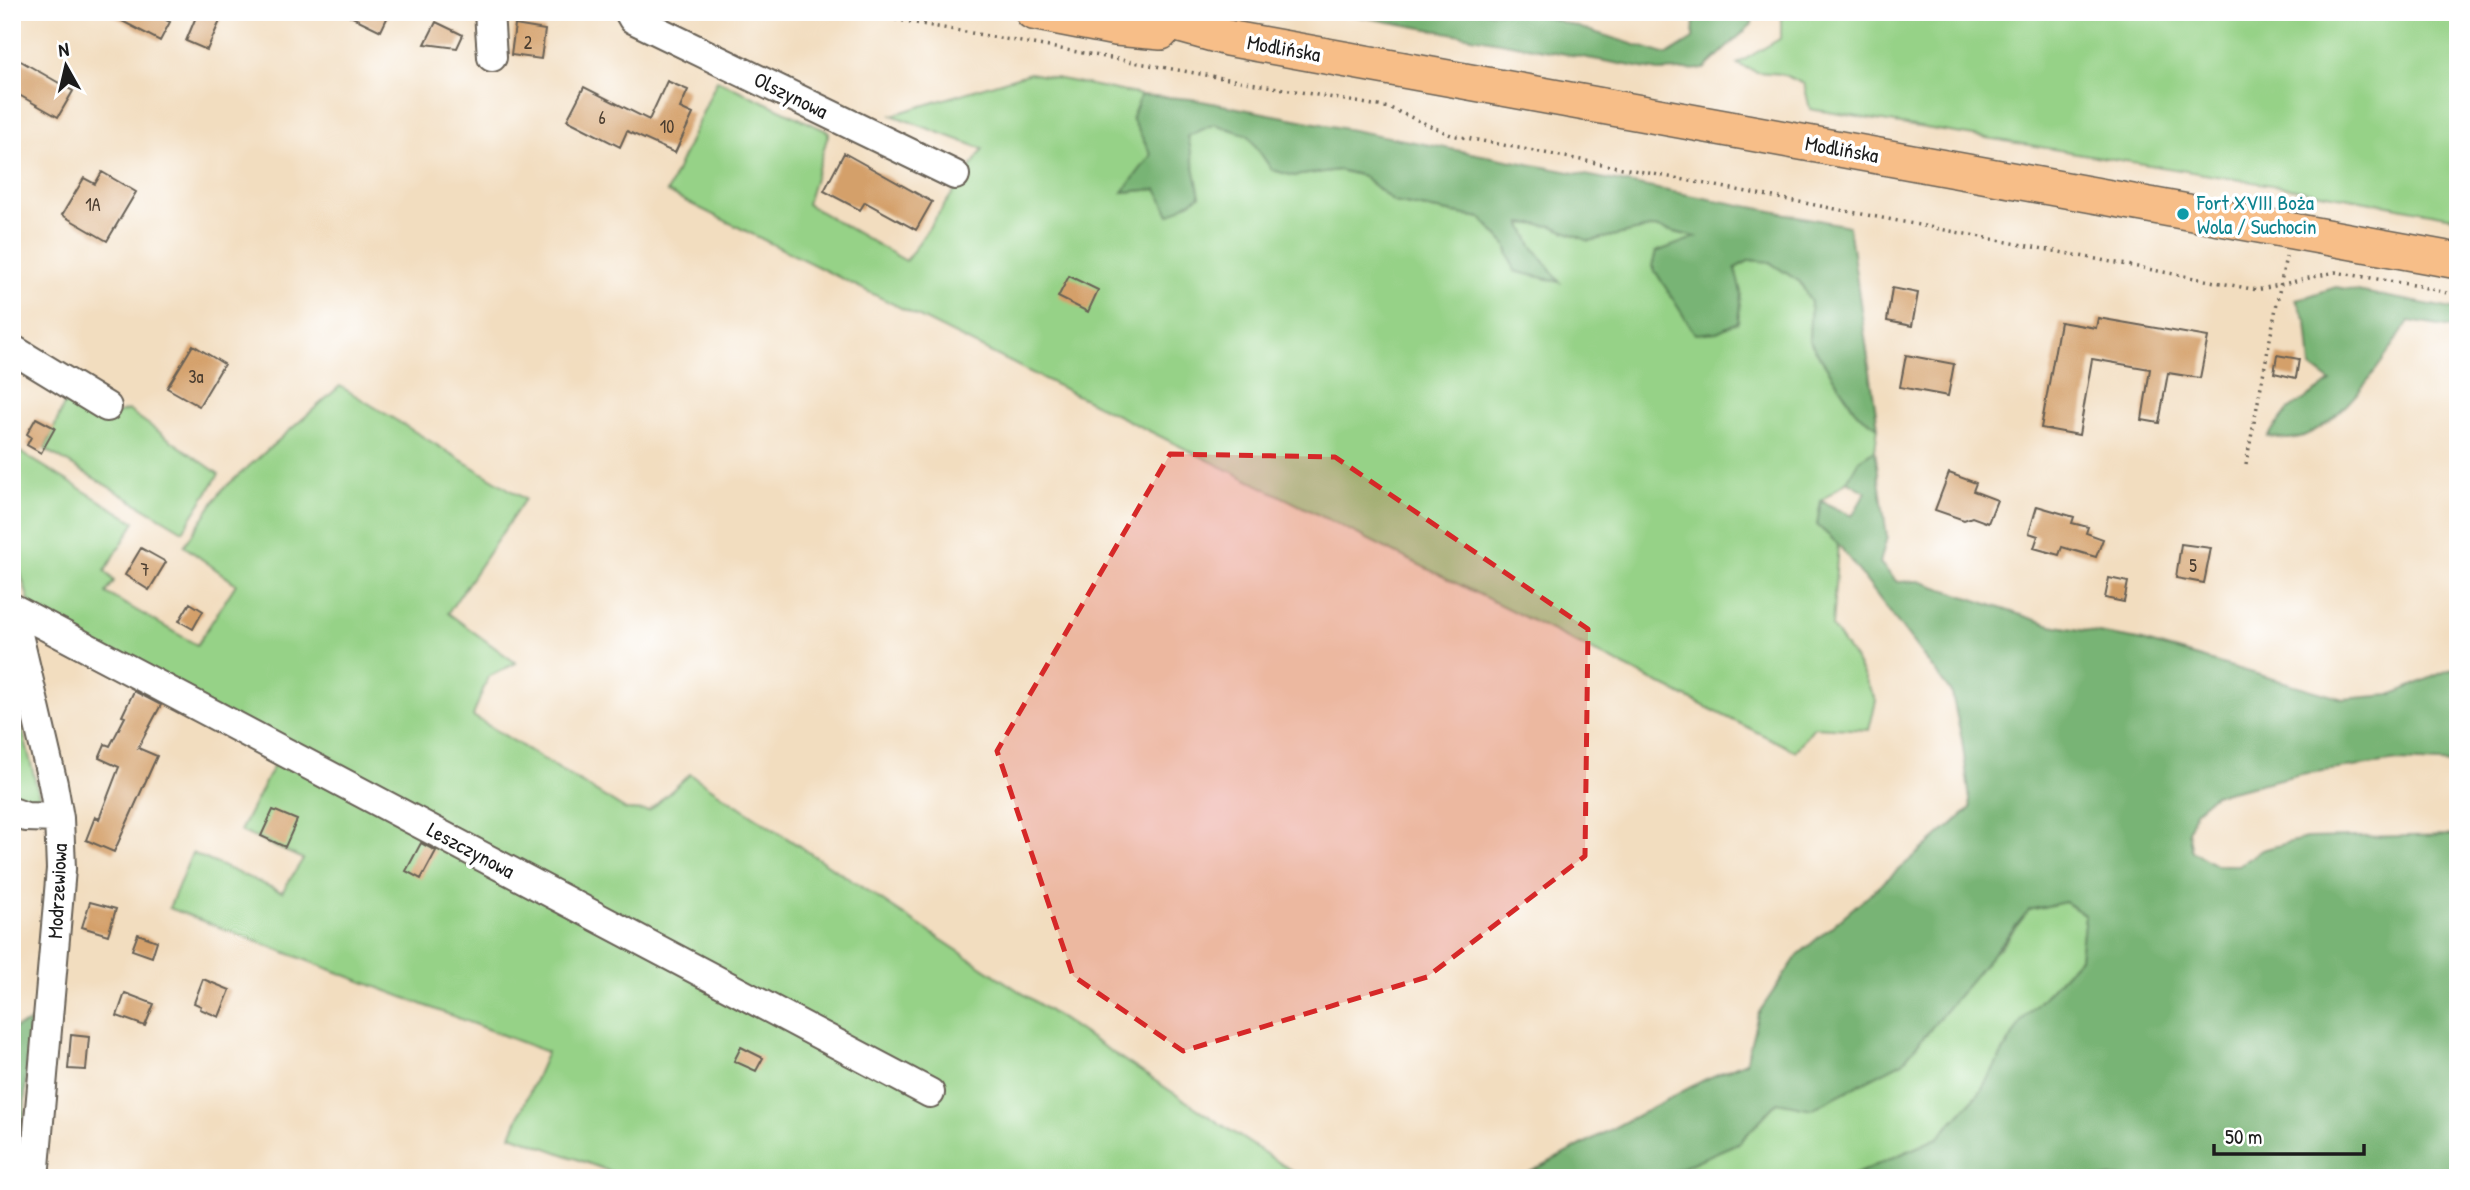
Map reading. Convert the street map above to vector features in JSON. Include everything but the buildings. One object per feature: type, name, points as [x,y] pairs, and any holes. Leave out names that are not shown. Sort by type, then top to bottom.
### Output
[{"type":"main road","name":"Modlińska","points":[[1133,12],[1227,38]]},
{"type":"main road","name":"Modlińska","points":[[1040,13],[1116,28],[1227,38],[2458,261]]},
{"type":"street","points":[[489,12],[492,57]]},
{"type":"street","name":"Olszynowa","points":[[629,12],[633,19],[955,175]]},
{"type":"street","points":[[12,349],[107,407]]},
{"type":"street","name":"Modrzewiowa","points":[[12,608],[59,818],[61,869],[34,1178]]},
{"type":"street","name":"Leszczynowa","points":[[12,608],[930,1093]]},
{"type":"street","points":[[12,812],[26,817],[59,818]]},
{"type":"path","points":[[854,12],[1390,108],[1451,135],[2257,290],[2335,272],[2419,286],[2458,296]]},
{"type":"path","points":[[2246,464],[2279,285],[2292,230]]},
{"type":"highlighted area","points":[[1170,454],[1335,457],[1588,629],[1585,856],[1427,977],[1183,1051],[1073,976],[997,751]]},
{"type":"green space","points":[[1334,12],[1530,12],[1667,55],[1693,39],[1694,20],[1708,12],[1753,12],[1752,24],[1704,69],[1659,71]]},
{"type":"green space","points":[[1781,12],[2458,12],[2458,218],[1810,109],[1804,84],[1782,74],[1757,72],[1737,64],[1781,38]]},
{"type":"green space","points":[[1030,73],[1141,95],[1132,118],[1151,155],[1124,192],[1157,189],[1188,136],[1214,124],[1248,135],[1272,170],[1294,176],[1339,170],[1362,176],[1394,202],[1481,218],[1506,245],[1514,271],[1559,281],[1531,244],[1521,223],[1552,226],[1589,241],[1654,227],[1698,238],[1656,252],[1741,293],[1735,268],[1750,260],[1769,262],[1800,282],[1811,302],[1809,340],[1857,413],[1878,427],[1875,450],[1859,460],[1847,481],[1821,501],[1817,525],[1838,544],[1832,627],[1857,663],[1876,701],[1869,730],[1814,727],[1795,751],[667,192],[717,80],[829,132],[807,204],[906,261],[983,149],[892,115]]},
{"type":"green space","points":[[1141,95],[1191,99],[1849,226],[1878,427],[1857,413],[1809,340],[1811,302],[1800,282],[1769,262],[1750,260],[1735,268],[1741,293],[1738,322],[1717,332],[1695,334],[1652,266],[1656,252],[1696,237],[1654,227],[1589,241],[1552,226],[1521,223],[1531,244],[1560,282],[1514,271],[1506,245],[1481,218],[1394,202],[1363,176],[1339,170],[1294,176],[1272,170],[1248,135],[1214,124],[1188,136],[1200,196],[1169,215],[1157,189],[1123,192],[1151,155],[1132,118]]},
{"type":"green space","points":[[2336,287],[2458,310],[2458,329],[2409,321],[2358,392],[2324,425],[2306,435],[2289,439],[2268,436],[2288,410],[2331,382],[2311,367],[2307,322],[2296,300]]},
{"type":"green space","points":[[340,386],[525,499],[448,613],[516,663],[488,677],[473,716],[626,810],[649,811],[690,774],[1295,1173],[1293,1178],[628,1178],[511,1135],[547,1052],[169,908],[192,853],[282,892],[303,859],[240,831],[280,753],[34,617],[12,545],[12,447],[135,522],[105,571],[114,581],[106,593],[197,645],[236,584],[184,546],[222,490]]},
{"type":"green space","points":[[68,395],[107,417],[128,410],[219,474],[183,531],[45,449]]},
{"type":"green space","points":[[1875,450],[1887,537],[1880,563],[1897,582],[1919,581],[2051,625],[2139,640],[2343,699],[2391,695],[2458,666],[2458,764],[2398,761],[2301,774],[2214,795],[2195,811],[2188,831],[2192,851],[2216,865],[2239,865],[2262,850],[2306,838],[2458,835],[2458,1178],[1847,1178],[1938,1138],[1980,1092],[2022,1020],[2080,958],[2085,915],[2065,902],[2029,910],[1903,1062],[1812,1109],[1777,1102],[1740,1142],[1658,1178],[1519,1178],[1704,1080],[1746,1062],[1758,1014],[1798,955],[1971,808],[1962,740],[1952,694],[1838,544],[1817,525],[1821,501],[1852,516],[1866,492],[1847,481],[1859,460]]},
{"type":"green space","points":[[12,687],[41,804],[12,805]]},
{"type":"green space","points":[[2065,902],[2085,915],[2080,958],[2022,1020],[1980,1092],[1938,1138],[1847,1178],[1658,1178],[1740,1142],[1777,1102],[2000,948],[2029,910]]},
{"type":"green space","points":[[30,1022],[20,1178],[12,1178],[12,1029]]},
{"type":"place","name":"Fort XVIII Boża Wola / Suchocin","points":[[2183,214]]}]
